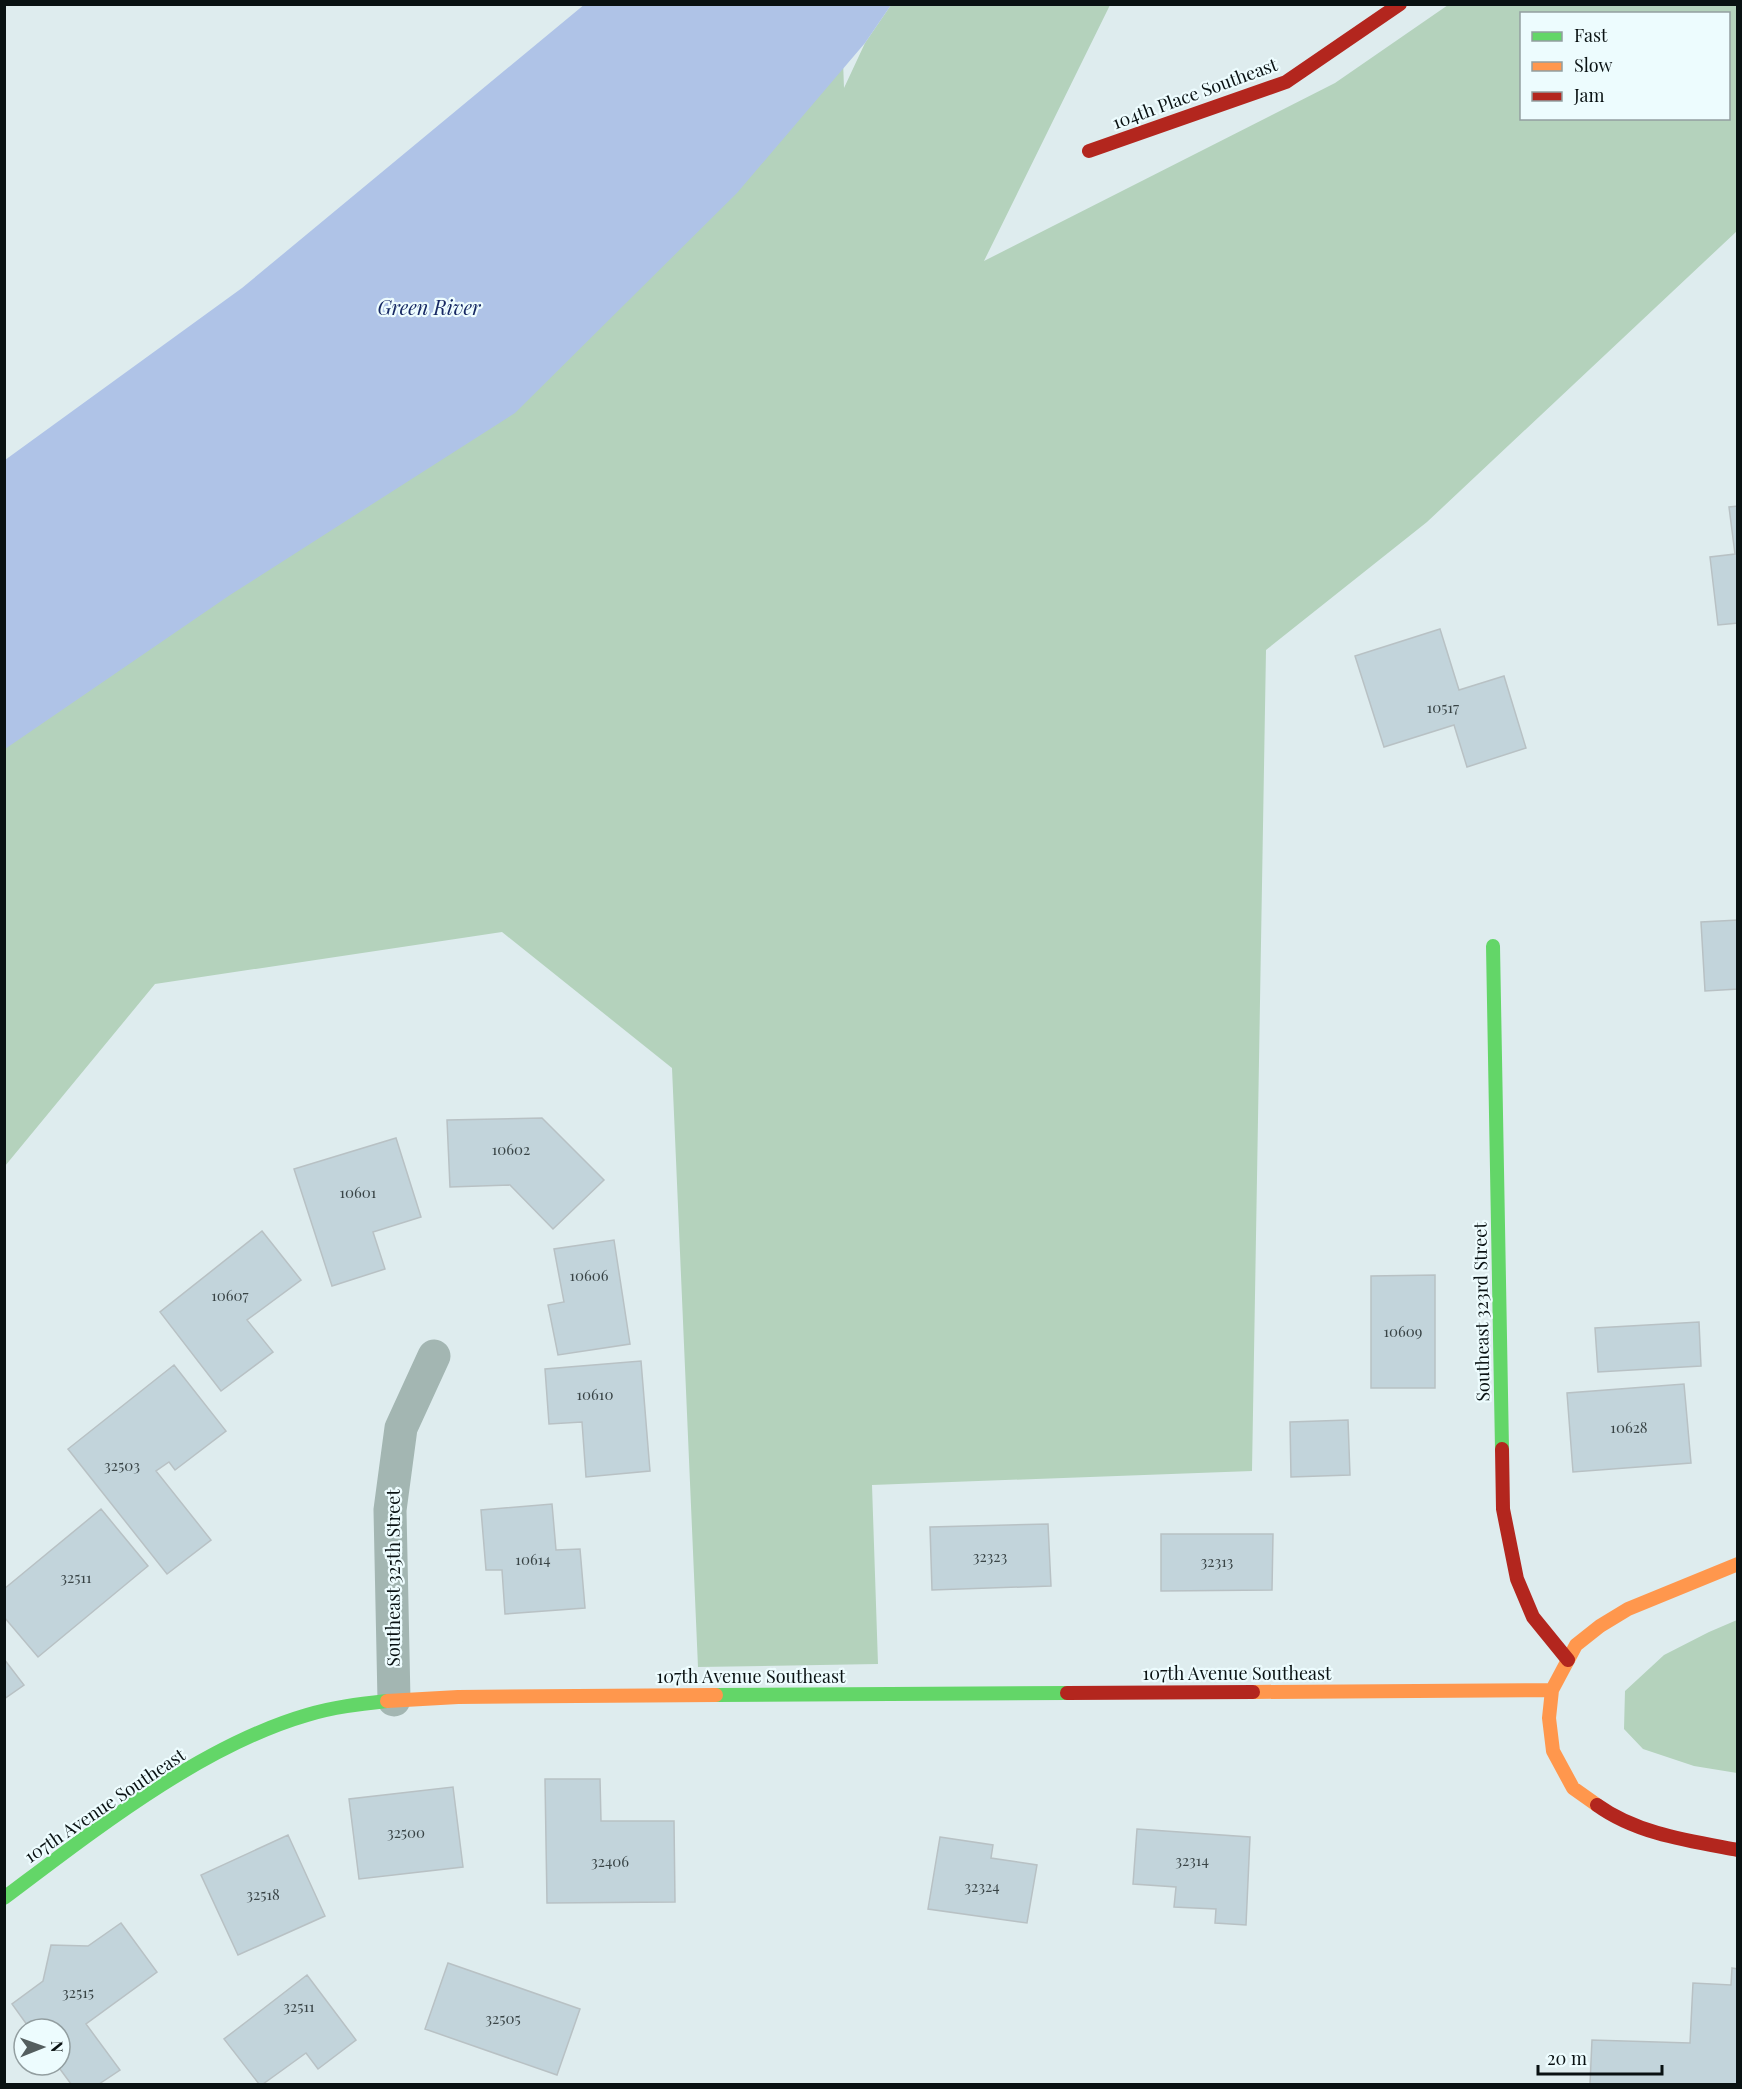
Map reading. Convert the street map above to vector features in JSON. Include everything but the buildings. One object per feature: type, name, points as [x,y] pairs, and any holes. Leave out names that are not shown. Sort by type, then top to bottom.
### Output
[{"type":"street","name":"104th Place Southeast","points":[[1089,151],[1286,82],[1400,4]]},
{"type":"street","name":"Southeast 323rd Street","points":[[1493,946],[1503,1509],[1517,1579],[1533,1617],[1568,1660]]},
{"type":"street","name":"Southeast 325th Street","points":[[394,1700],[390,1510],[401,1428],[434,1356]]},
{"type":"street","points":[[1737,1564],[1628,1609],[1600,1626],[1576,1645],[1552,1690],[1549,1718],[1553,1751],[1573,1788],[1613,1817],[1666,1836],[1737,1850]]},
{"type":"street","name":"107th Avenue Southeast","points":[[4,1898],[148,1794],[241,1741],[287,1720],[331,1708],[394,1700],[458,1697],[1552,1690]]},
{"type":"green space","points":[[841,5],[844,88],[865,43],[891,5],[1110,5],[984,261],[1335,83],[1448,5],[1737,5],[1737,231],[1427,522],[1266,650],[1252,1471],[872,1485],[878,1664],[698,1667],[672,1068],[502,932],[155,984],[5,1166],[5,654]]},
{"type":"green space","points":[[1737,1620],[1737,1773],[1694,1766],[1643,1749],[1624,1729],[1625,1691],[1664,1655]]},
{"type":"water","name":"Green River","points":[[585,4],[891,5],[865,43],[737,193],[515,413],[230,595],[5,749],[5,460],[242,288]]},
{"type":"traffic: fast","points":[[1493,946],[1502,1449]]},
{"type":"traffic: fast","points":[[716,1695],[1067,1693]]},
{"type":"traffic: fast","points":[[4,1898],[148,1793],[227,1747],[267,1729],[307,1715],[387,1701]]},
{"type":"traffic: slow","points":[[1597,1805],[1573,1788],[1553,1751],[1549,1718],[1552,1690],[1576,1645],[1600,1626],[1628,1609],[1738,1564]]},
{"type":"traffic: slow","points":[[1253,1692],[1552,1690]]},
{"type":"traffic: slow","points":[[387,1701],[458,1697],[716,1695]]},
{"type":"traffic: jam","points":[[1089,151],[1286,82],[1400,4]]},
{"type":"traffic: jam","points":[[1502,1449],[1503,1509],[1517,1579],[1533,1617],[1568,1660]]},
{"type":"traffic: jam","points":[[1067,1693],[1253,1692]]},
{"type":"traffic: jam","points":[[1597,1805],[1647,1830],[1738,1850]]}]
